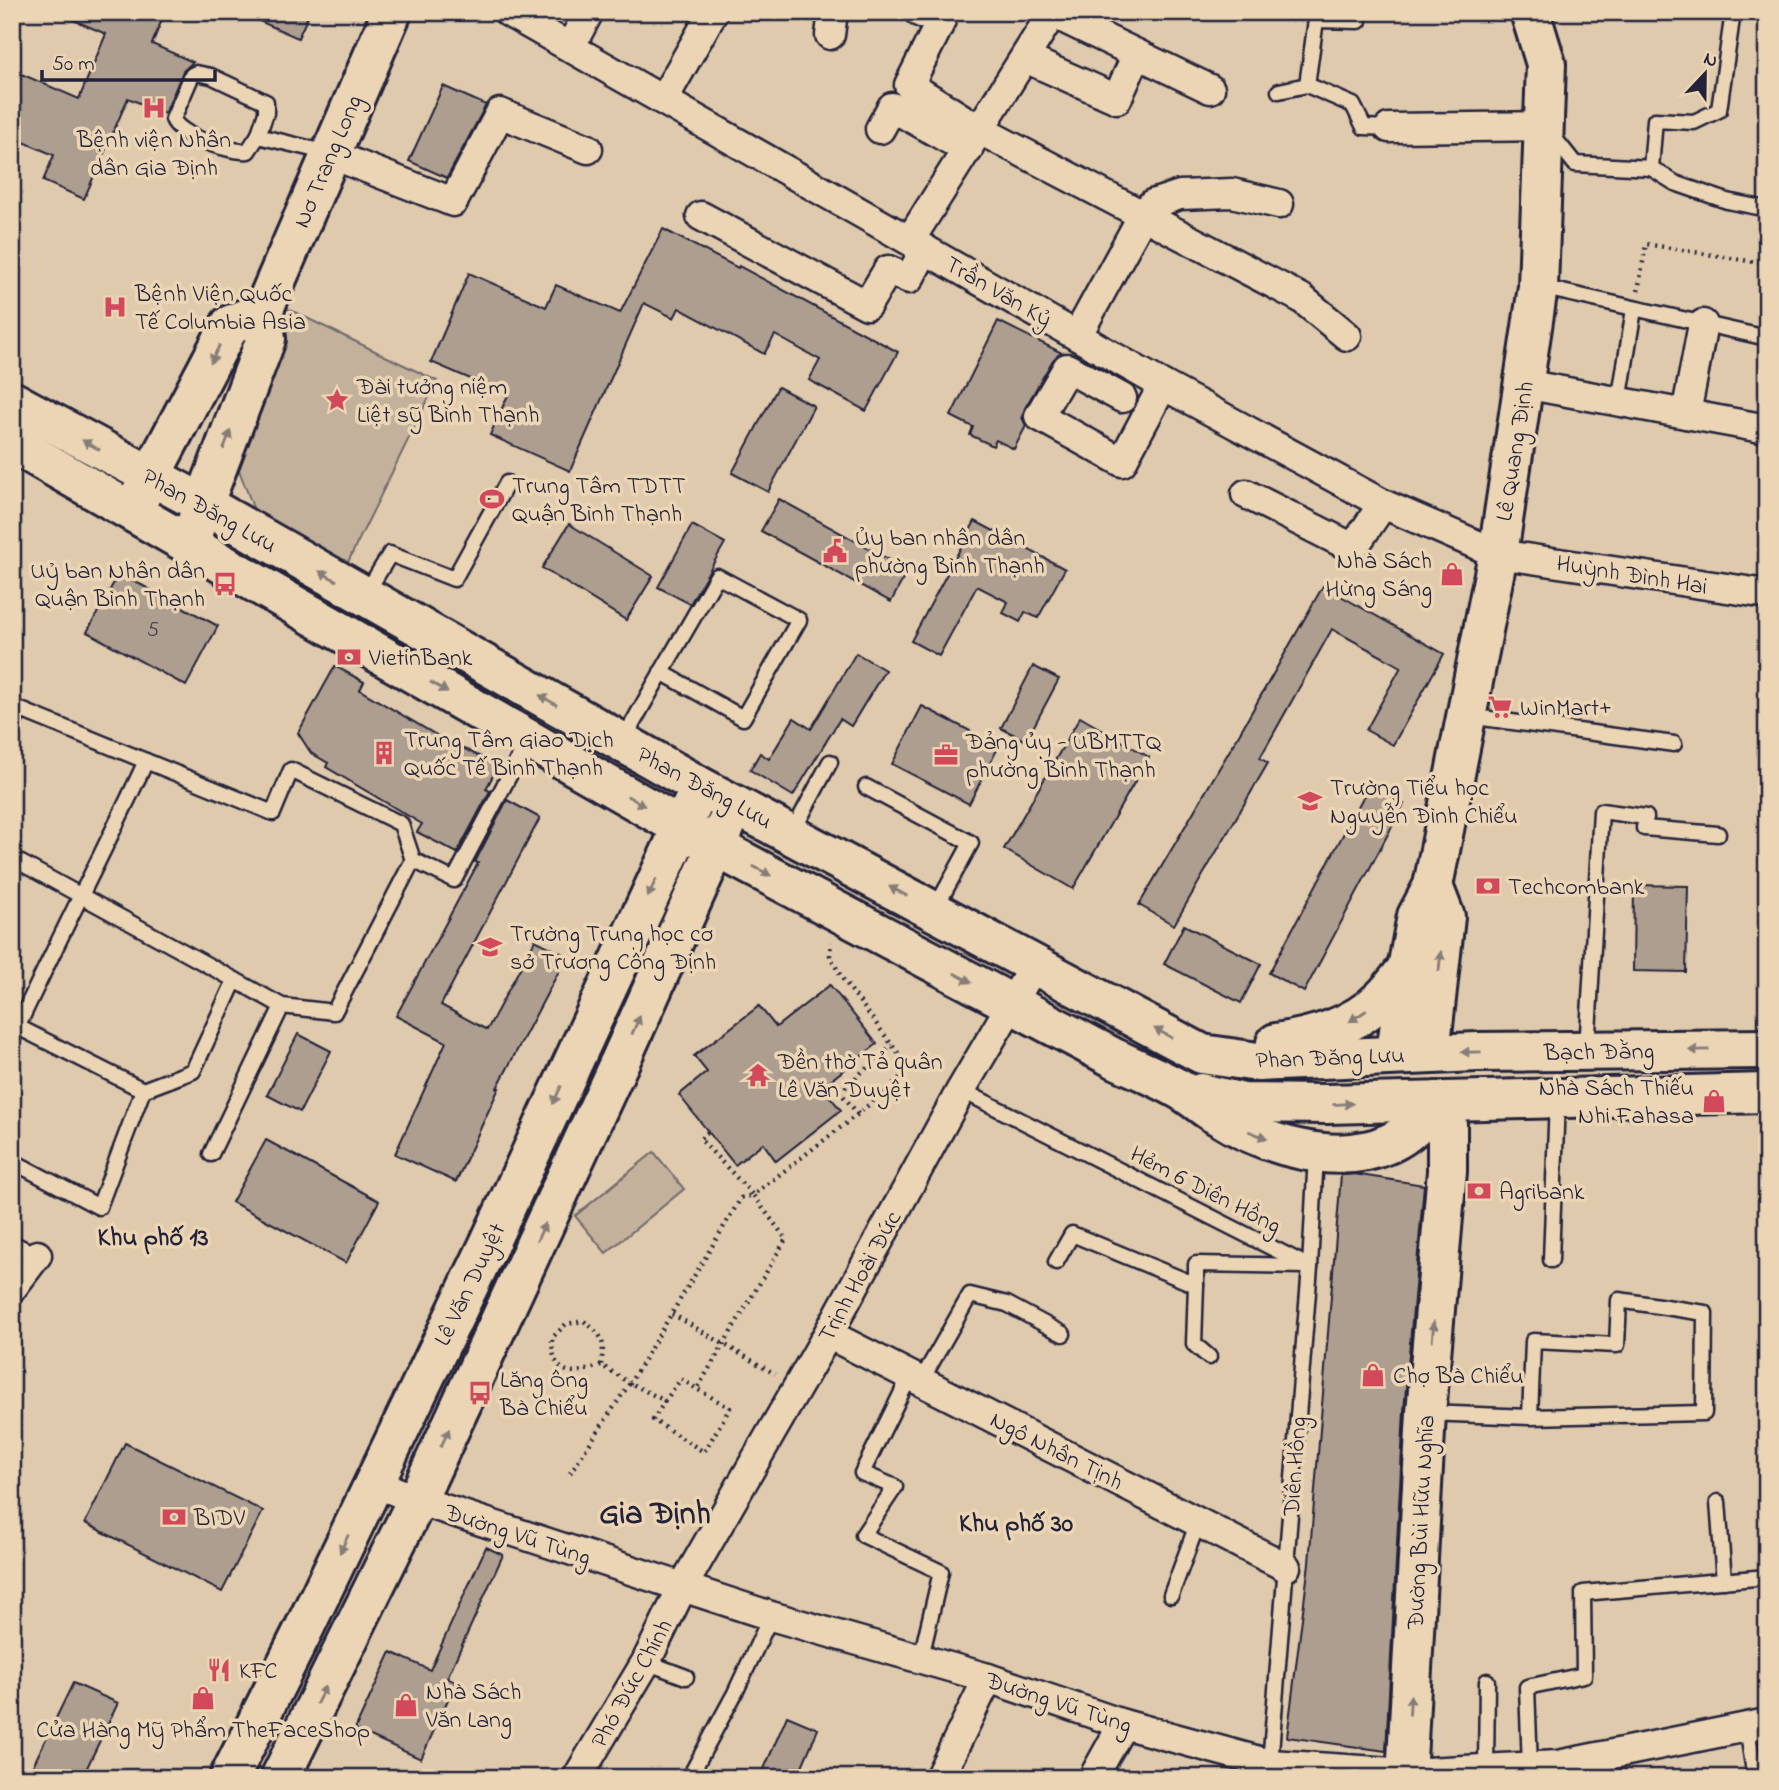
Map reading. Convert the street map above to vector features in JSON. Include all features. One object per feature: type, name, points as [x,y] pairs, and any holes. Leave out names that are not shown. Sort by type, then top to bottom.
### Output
[{"type":"main road","name":"Nơ Trang Long","points":[[188,545],[266,339],[263,311],[392,12]]},
{"type":"main road","name":"Lê Quang Định","points":[[1413,1054],[1406,969],[1417,916],[1433,886],[1498,554],[1538,287],[1546,64],[1530,12]]},
{"type":"main road","points":[[132,513],[230,326],[263,311]]},
{"type":"main road","name":"Phan Đăng Lưu","points":[[12,401],[203,504],[701,787],[792,833],[1202,1054],[1258,1062],[1413,1054]]},
{"type":"main road","name":"Phan Đăng Lưu","points":[[12,443],[716,848],[1114,1058],[1178,1088],[1218,1116],[1250,1132],[1284,1146],[1316,1154],[1362,1151],[1390,1144],[1414,1128],[1438,1101]]},
{"type":"main road","name":"Lê Văn Duyệt","points":[[229,1778],[302,1633],[473,1277],[701,787]]},
{"type":"main road","name":"Lê Văn Duyệt","points":[[280,1778],[416,1500],[736,805]]},
{"type":"main road","name":"Lê Quang Định","points":[[1413,1054],[1444,917],[1433,886]]},
{"type":"main road","points":[[1202,1054],[1307,1038],[1338,1027],[1381,1000],[1406,969]]},
{"type":"main road","name":"Bạch Đằng","points":[[1413,1054],[1767,1049]]},
{"type":"main road","points":[[1396,1101],[1413,1054]]},
{"type":"main road","name":"Đường Bùi Hữu Nghĩa","points":[[1406,1776],[1426,1412],[1447,1171],[1447,1123],[1413,1054]]},
{"type":"main road","name":"Phan Đăng Lưu","points":[[1178,1088],[1243,1103],[1438,1101]]},
{"type":"main road","name":"Bạch Đằng","points":[[1438,1101],[1767,1093]]},
{"type":"main road","points":[[473,1277],[512,1295]]},
{"type":"street","name":"Trần Văn Kỷ","points":[[508,12],[1163,385],[1383,504],[1498,554]]},
{"type":"street","points":[[570,47],[589,12]]},
{"type":"street","points":[[663,100],[713,12]]},
{"type":"street","points":[[919,12],[941,21],[909,85],[974,140]]},
{"type":"street","points":[[701,216],[867,305],[888,270],[909,279],[918,245],[974,140],[1053,13],[1210,89]]},
{"type":"street","points":[[1026,58],[1117,99],[1137,54]]},
{"type":"street","points":[[880,129],[892,107],[974,140],[1143,215],[1301,298],[1347,336]]},
{"type":"street","points":[[330,154],[453,202],[500,113],[588,149]]},
{"type":"street","points":[[1389,128],[1544,127]]},
{"type":"street","points":[[1077,336],[1143,215],[1152,204],[1180,195],[1232,192],[1279,204]]},
{"type":"street","points":[[1686,414],[1703,324]]},
{"type":"street","points":[[1122,398],[1067,368],[1039,416],[1122,462],[1163,385]]},
{"type":"street","points":[[1524,384],[1767,429]]},
{"type":"street","points":[[1246,494],[1353,548],[1383,504]]},
{"type":"street","name":"Huỳnh Đình Hai","points":[[1498,554],[1767,594]]},
{"type":"street","name":"Trịnh Hoài Đức","points":[[682,1588],[828,1334],[961,1090],[1035,964]]},
{"type":"street","points":[[12,1289],[37,1255]]},
{"type":"street","name":"Ngô Nhân Tịnh","points":[[828,1334],[1286,1567]]},
{"type":"street","name":"Đường Vũ Tùng","points":[[373,1482],[416,1500],[682,1588],[988,1678],[1269,1771],[1406,1776],[1558,1765],[1757,1725]]},
{"type":"street","name":"Phó Đức Chính","points":[[577,1778],[646,1662],[682,1588]]},
{"type":"street","points":[[939,1778],[988,1678]]},
{"type":"street","points":[[1093,1778],[1123,1724]]},
{"type":"lane","points":[[1307,85],[1316,20],[1359,21],[1358,12]]},
{"type":"lane","points":[[1651,168],[1655,120],[1695,122],[1720,110],[1733,12]]},
{"type":"lane","points":[[196,73],[211,76],[266,102],[266,113],[258,136],[248,151],[234,152],[184,132],[177,126],[173,119],[192,75],[196,73]]},
{"type":"lane","points":[[1279,91],[1307,85],[1353,105],[1364,127],[1389,128]]},
{"type":"lane","points":[[1544,127],[1575,163],[1651,168],[1675,183],[1727,201],[1767,209]]},
{"type":"lane","points":[[258,136],[330,154]]},
{"type":"lane","points":[[1538,287],[1767,338]]},
{"type":"lane","points":[[1619,401],[1634,309]]},
{"type":"lane","points":[[364,597],[390,554],[454,579],[507,483]]},
{"type":"lane","points":[[622,742],[662,672],[717,576],[799,620],[743,718],[662,672]]},
{"type":"lane","points":[[12,725],[21,710],[273,813],[291,770],[401,824],[413,860],[454,880],[529,739]]},
{"type":"lane","points":[[1466,716],[1674,744]]},
{"type":"lane","points":[[146,761],[14,1030],[143,1090],[193,1071],[235,980]]},
{"type":"lane","points":[[792,833],[830,762]]},
{"type":"lane","points":[[866,787],[971,843],[934,911]]},
{"type":"lane","points":[[1587,1051],[1601,811],[1646,817],[1644,828],[1718,834]]},
{"type":"lane","points":[[12,858],[282,1006],[334,1012],[413,860]]},
{"type":"lane","points":[[211,1154],[282,1006]]},
{"type":"lane","points":[[12,1161],[99,1207],[143,1090]]},
{"type":"lane","name":"Hẻm 6 Diên Hồng","points":[[961,1090],[1310,1266]]},
{"type":"lane","points":[[1551,1260],[1558,1098]]},
{"type":"lane","name":"Diên Hồng","points":[[1269,1771],[1310,1266],[1316,1154]]},
{"type":"lane","points":[[1056,1262],[1072,1234],[1196,1285],[1194,1344],[1209,1357]]},
{"type":"lane","points":[[12,1243],[37,1255]]},
{"type":"lane","name":"Hẻm 6 Diên Hồng","points":[[1196,1285],[1196,1264],[1310,1266]]},
{"type":"lane","points":[[920,1657],[941,1572],[863,1535],[895,1487],[862,1473],[916,1379],[970,1295],[1007,1304],[1063,1334]]},
{"type":"lane","points":[[1426,1412],[1530,1417],[1704,1413],[1705,1313],[1619,1300],[1617,1345],[1533,1341],[1530,1417]]},
{"type":"lane","points":[[1718,1502],[1724,1581]]},
{"type":"lane","points":[[1171,1595],[1198,1522]]},
{"type":"lane","points":[[1530,1767],[1527,1687],[1584,1675],[1583,1593],[1767,1577]]},
{"type":"lane","points":[[689,1778],[735,1693],[771,1616]]},
{"type":"lane","points":[[646,1662],[686,1677]]},
{"type":"lane","points":[[1486,1769],[1487,1681]]},
{"type":"lane","points":[[1755,1778],[1757,1725]]},
{"type":"path","points":[[1634,309],[1646,244],[1767,264]]},
{"type":"path","points":[[570,1473],[630,1383],[741,1198],[753,1195],[858,1114],[910,1069],[842,978],[830,956],[833,909]]},
{"type":"path","points":[[858,1114],[840,1092],[892,1045]]},
{"type":"path","points":[[697,1389],[786,1239],[753,1195],[700,1139],[708,1132]]},
{"type":"path","points":[[672,1314],[775,1374]]},
{"type":"path","points":[[584,1321],[600,1333],[604,1348],[601,1365],[584,1372],[569,1373],[557,1366],[552,1353],[552,1338],[566,1324],[584,1321]]},
{"type":"path","points":[[601,1365],[665,1401]]},
{"type":"path","points":[[681,1379],[697,1389],[730,1408],[704,1452],[653,1420],[681,1379]]},
{"type":"shaded area","points":[[286,308],[437,381],[343,572],[286,538],[254,510],[239,470],[238,423],[241,405]]},
{"type":"shaded area","points":[[654,1152],[684,1189],[606,1253],[575,1216]]},
{"type":"building","points":[[55,12],[165,12],[152,44],[193,62],[183,71],[165,114],[128,98],[84,199],[43,181],[54,155],[12,137],[12,70],[79,99],[106,34]]},
{"type":"building","points":[[239,12],[310,12],[298,38]]},
{"type":"building","points":[[443,86],[486,105],[447,178],[409,161]]},
{"type":"building","points":[[663,229],[738,268],[739,266],[898,352],[866,411],[809,380],[820,360],[775,335],[764,354],[679,308],[674,318],[644,303],[570,471],[490,435],[508,395],[431,362],[469,273],[546,307],[556,285],[620,313]]},
{"type":"building","points":[[998,321],[1062,353],[1053,360],[1025,408],[1022,417],[1026,426],[1014,449],[996,440],[993,446],[970,435],[973,427],[951,416]]},
{"type":"building","points":[[778,387],[814,406],[768,492],[732,473]]},
{"type":"building","name":"Ủy ban nhân dân phường Bình Thạnh","points":[[779,499],[908,570],[891,602],[761,531]]},
{"type":"building","points":[[975,521],[1065,569],[1038,618],[1025,612],[1020,622],[1003,613],[1008,602],[977,586],[939,656],[911,641]]},
{"type":"building","points":[[569,524],[653,576],[626,620],[542,568]]},
{"type":"building","points":[[692,525],[725,543],[690,604],[658,587]]},
{"type":"building","points":[[119,573],[218,626],[186,686],[87,632]]},
{"type":"building","points":[[1323,586],[1444,654],[1393,745],[1366,730],[1401,667],[1332,629],[1260,758],[1268,763],[1174,925],[1139,905]]},
{"type":"building","points":[[856,653],[885,670],[851,726],[840,719],[793,796],[750,770],[760,753],[769,759],[794,718],[811,729]]},
{"type":"building","points":[[335,666],[364,682],[360,690],[460,749],[461,747],[498,766],[486,789],[490,791],[457,853],[417,832],[422,824],[326,767],[328,763],[311,753],[298,733]]},
{"type":"building","points":[[1033,666],[1059,679],[1026,741],[1001,728]]},
{"type":"building","name":"Đảng ủy - UBMTTQ phường Bình Thạnh","points":[[922,706],[999,746],[969,804],[892,764]]},
{"type":"building","points":[[1080,717],[1149,757],[1073,889],[1004,849]]},
{"type":"building","points":[[1369,786],[1404,804],[1304,992],[1269,973]]},
{"type":"building","points":[[507,800],[540,818],[441,1005],[487,1030],[535,940],[567,956],[497,1088],[456,1182],[395,1154],[446,1042],[396,1016],[478,863],[475,862]]},
{"type":"building","points":[[1634,885],[1688,886],[1686,972],[1633,971]]},
{"type":"building","points":[[1184,925],[1261,964],[1241,1003],[1164,964]]},
{"type":"building","name":"Đền thờ Tả quân Lê Văn Duyệt","points":[[830,985],[877,1044],[822,1087],[841,1110],[776,1161],[763,1143],[735,1165],[679,1095],[707,1072],[694,1056],[759,1006],[776,1027]]},
{"type":"building","points":[[298,1034],[331,1051],[300,1112],[267,1095]]},
{"type":"building","points":[[266,1140],[379,1201],[346,1263],[232,1202]]},
{"type":"building","name":"Chợ Bà Chiểu","points":[[1354,1174],[1424,1185],[1404,1411],[1386,1751],[1287,1737],[1309,1563],[1341,1175]]},
{"type":"building","name":"BIDV","points":[[125,1443],[263,1511],[222,1592],[85,1523]]},
{"type":"building","name":"Nhà Sách Văn Lang","points":[[486,1547],[503,1555],[447,1678],[456,1682],[421,1759],[355,1729],[391,1652],[430,1670]]},
{"type":"building","points":[[73,1683],[118,1703],[82,1778],[27,1778]]},
{"type":"building","points":[[787,1716],[818,1729],[797,1778],[760,1778]]},
{"type":"place","name":"Bệnh viện Nhân dân Gia Định","points":[[154,108]]},
{"type":"place","name":"Bệnh Viện Quốc Tế Columbia Asia","points":[[115,307]]},
{"type":"place","name":"Đài tưởng niệm Liệt sỹ Bình Thạnh","points":[[337,400]]},
{"type":"place","name":"Trung Tâm TDTT Quận Bình Thạnh","points":[[492,499]]},
{"type":"place","name":"Ủy ban nhân dân phường Bình Thạnh","points":[[835,551]]},
{"type":"place","name":"Nhà Sách Hừng Sáng","points":[[1452,574]]},
{"type":"place","name":"Uỷ ban Nhân dân Quận Bình Thạnh","points":[[225,584]]},
{"type":"place","name":"VietinBank","points":[[349,657]]},
{"type":"place","name":"WinMart+","points":[[1500,707]]},
{"type":"place","name":"Trung Tâm Giao Dịch Quốc Tế Binh Thạnh","points":[[384,753]]},
{"type":"place","name":"Đảng ủy - UBMTTQ phường Bình Thạnh","points":[[946,755]]},
{"type":"place","name":"Trường Tiểu học Nguyễn Đình Chiểu","points":[[1310,801]]},
{"type":"place","name":"Techcombank","points":[[1488,886]]},
{"type":"place","name":"Trường Trung học cơ sở Trương Công Định","points":[[490,947]]},
{"type":"place","name":"Đền thờ Tả quân Lê Văn Duyệt","points":[[758,1075]]},
{"type":"place","name":"Nhà Sách Thiếu Nhi Fahasa","points":[[1714,1101]]},
{"type":"place","name":"Agribank","points":[[1479,1191]]},
{"type":"place","name":"Chợ Bà Chiểu","points":[[1373,1375]]},
{"type":"place","name":"Lăng Ông Bà Chiểu","points":[[480,1393]]},
{"type":"place","name":"BIDV","points":[[174,1517]]},
{"type":"place","name":"KFC","points":[[219,1670]]},
{"type":"place","name":"Cửa Hàng Mỹ Phẩm TheFaceShop","points":[[203,1698]]},
{"type":"place","name":"Nhà Sách Văn Lang","points":[[406,1705]]},
{"type":"district","name":"Khu phố 13","points":[[153,1236]]},
{"type":"district","name":"Gia Định","points":[[655,1512]]},
{"type":"district","name":"Khu phố 30","points":[[1016,1522]]}]
